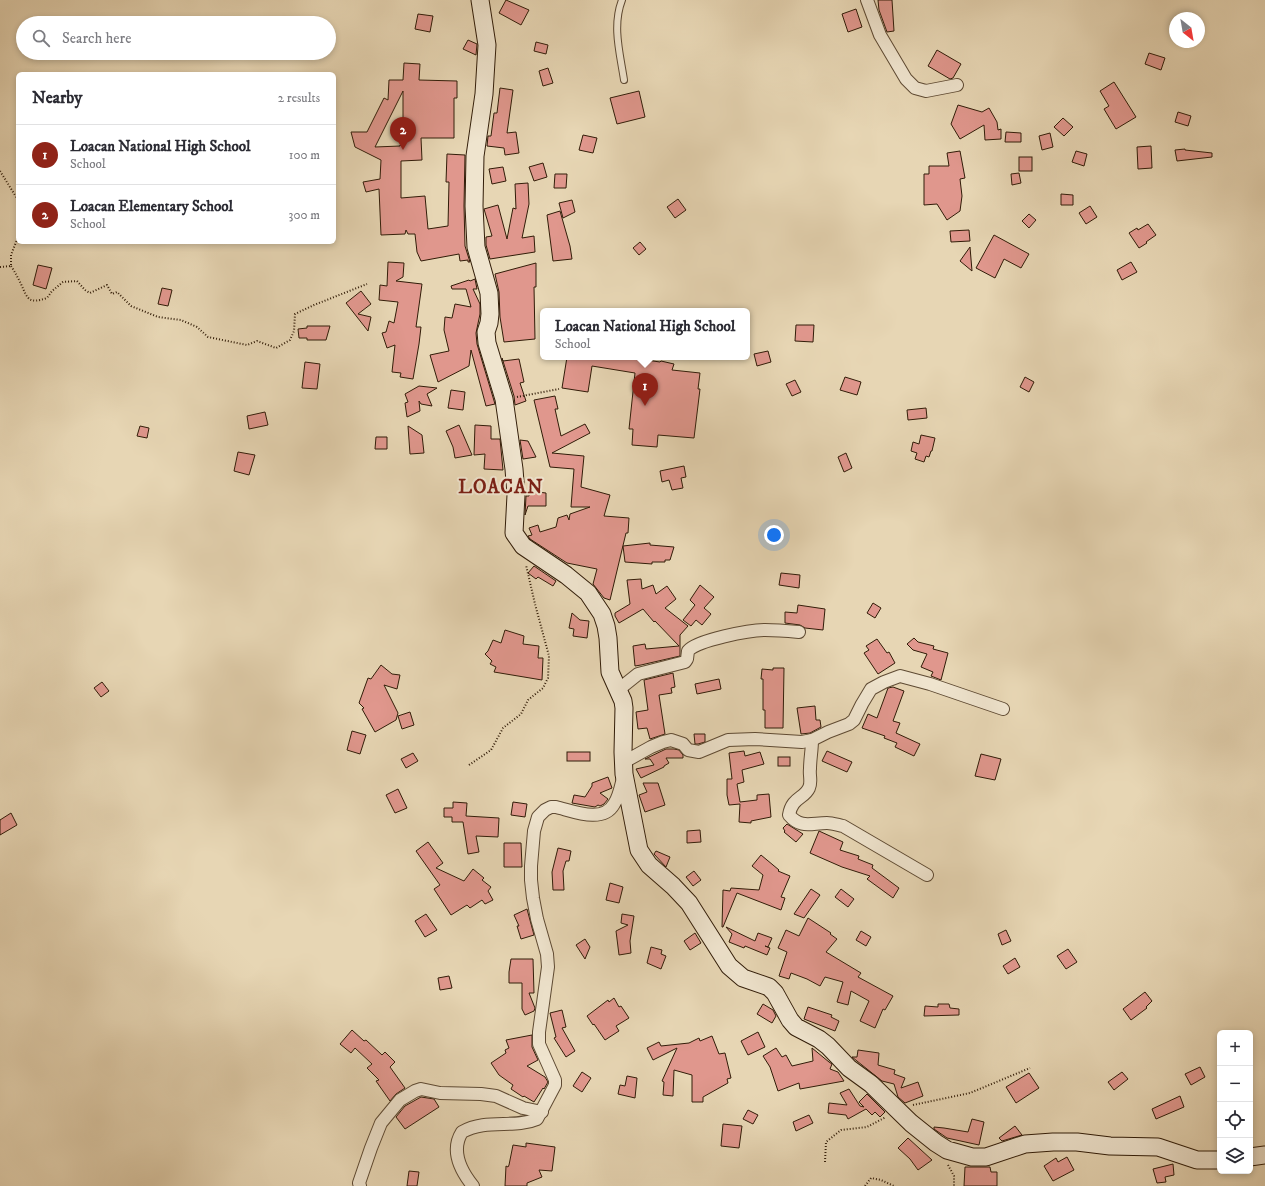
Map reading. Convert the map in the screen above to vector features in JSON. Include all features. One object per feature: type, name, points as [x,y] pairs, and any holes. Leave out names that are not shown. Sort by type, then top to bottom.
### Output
[{"type":"street","points":[[480,0],[487,45],[484,94],[475,156],[474,206],[476,247],[489,293],[490,314],[486,332],[487,343],[504,399],[514,469],[516,495],[514,533],[523,546],[566,575],[588,593],[602,614],[606,626],[610,672],[623,701],[624,768],[639,850],[649,865],[673,886],[689,903],[729,966],[743,978],[769,987],[775,993],[790,1020],[796,1027],[819,1039],[828,1046],[849,1068],[871,1084],[896,1109],[926,1135],[947,1150],[972,1157],[986,1157],[1025,1144],[1077,1142],[1110,1146],[1158,1147],[1196,1160],[1217,1160]]},
{"type":"street","points":[[867,0],[880,35],[906,78],[915,88],[926,91],[957,85]]},
{"type":"street","points":[[618,690],[638,674],[685,662],[688,651],[700,643],[748,632],[764,630],[799,632]]},
{"type":"street","points":[[474,1186],[466,1177],[458,1161],[458,1140],[462,1132],[478,1126],[489,1124],[525,1123],[537,1118],[542,1112],[555,1085],[555,1080],[539,1044],[538,1032],[548,967],[547,954],[537,919],[531,880],[534,831],[538,817],[545,810],[551,807],[556,807],[594,815],[605,813],[616,802],[624,768],[651,747],[670,740],[683,744],[688,750],[699,752],[728,740],[754,739],[802,742],[812,740],[849,724],[854,720],[871,689],[891,678],[900,676],[908,677],[1003,708]]},
{"type":"street","points":[[812,740],[810,786],[807,792],[797,798],[790,808],[789,815],[804,825],[828,823],[843,826],[927,875]]},
{"type":"street","points":[[360,1186],[359,1183],[381,1123],[400,1100],[415,1090],[421,1089],[440,1092],[496,1096],[523,1108],[542,1112]]},
{"type":"street","points":[[1253,1157],[1265,1155]]},
{"type":"lane","points":[[622,0],[619,7],[616,29],[624,80]]},
{"type":"path","points":[[0,171],[16,197]]},
{"type":"path","points":[[16,242],[11,255],[11,266],[18,277],[26,297],[32,300],[47,298],[52,291],[63,282],[77,281],[84,290],[90,293],[107,284],[112,294],[117,292],[131,306],[158,317],[181,320],[197,327],[208,337],[247,345],[257,341],[276,348],[290,340],[294,331],[295,314],[367,284]]},
{"type":"path","points":[[0,267],[11,266]]},
{"type":"path","points":[[504,399],[559,388]]},
{"type":"path","points":[[469,765],[491,750],[503,728],[520,714],[528,700],[543,688],[548,678],[549,656],[533,597],[523,546]]},
{"type":"path","points":[[825,1162],[826,1142],[841,1130],[867,1127],[883,1120],[896,1109],[970,1092],[1030,1068]]},
{"type":"path","points":[[947,1150],[947,1163],[954,1176],[954,1186]]},
{"type":"path","points":[[865,1186],[871,1178],[881,1180],[894,1186]]},
{"type":"building","points":[[506,0],[529,10],[521,25],[499,13]]},
{"type":"building","points":[[878,0],[892,0],[894,31],[887,32],[879,10]]},
{"type":"building","points":[[856,9],[862,27],[848,32],[842,14]]},
{"type":"building","points":[[418,14],[433,16],[430,32],[415,29]]},
{"type":"building","points":[[468,40],[477,44],[476,55],[463,49]]},
{"type":"building","points":[[536,42],[548,45],[546,54],[534,51]]},
{"type":"building","points":[[937,50],[961,64],[953,78],[950,79],[928,66]]},
{"type":"building","points":[[1149,53],[1165,58],[1161,70],[1145,64]]},
{"type":"building","points":[[404,63],[420,64],[419,80],[457,81],[457,98],[454,98],[454,138],[421,138],[422,160],[401,161],[401,198],[425,196],[428,229],[448,226],[449,182],[446,182],[447,154],[465,155],[465,246],[470,262],[468,262],[468,260],[460,261],[459,254],[421,261],[417,252],[415,234],[408,234],[406,230],[405,234],[381,235],[379,189],[366,192],[363,182],[380,179],[381,160],[355,147],[351,132],[367,132],[384,98],[388,100],[389,80],[403,80]],"holes":[[[403,91],[403,145],[375,147]]]},
{"type":"building","points":[[548,68],[553,83],[543,86],[539,71]]},
{"type":"building","points":[[1114,82],[1136,117],[1116,129],[1104,109],[1109,106],[1100,91]]},
{"type":"building","points":[[500,88],[513,90],[507,133],[516,132],[519,153],[505,155],[504,148],[487,146],[488,136],[491,136],[494,113],[497,113]]},
{"type":"building","points":[[639,91],[645,117],[617,124],[610,98]]},
{"type":"building","points":[[958,105],[982,112],[989,108],[997,122],[998,130],[1001,129],[1001,139],[985,140],[984,125],[960,139],[951,124]]},
{"type":"building","points":[[1178,112],[1191,116],[1188,126],[1175,122]]},
{"type":"building","points":[[1063,118],[1073,127],[1064,136],[1054,127]]},
{"type":"building","points":[[1006,132],[1021,133],[1021,142],[1005,142]]},
{"type":"building","points":[[1050,133],[1053,147],[1042,150],[1039,136]]},
{"type":"building","points":[[583,135],[597,138],[593,153],[579,150]]},
{"type":"building","points":[[1151,146],[1152,168],[1138,169],[1137,147]]},
{"type":"building","points":[[1185,149],[1212,153],[1212,157],[1177,161],[1175,150]]},
{"type":"building","points":[[960,151],[965,178],[960,179],[962,196],[960,211],[947,220],[937,204],[924,205],[924,174],[929,174],[929,166],[949,166],[947,153]]},
{"type":"building","points":[[1076,151],[1087,154],[1084,166],[1072,162]]},
{"type":"building","points":[[1019,157],[1032,157],[1032,171],[1019,171]]},
{"type":"building","points":[[543,163],[547,177],[534,181],[529,167]]},
{"type":"building","points":[[503,167],[506,181],[492,184],[489,169]]},
{"type":"building","points":[[1019,173],[1021,183],[1012,185],[1011,174]]},
{"type":"building","points":[[555,174],[567,174],[566,188],[554,188]]},
{"type":"building","points":[[528,183],[529,204],[522,238],[534,236],[535,252],[490,259],[486,245],[486,237],[492,236],[484,209],[498,205],[507,239],[513,208],[516,209],[515,184]]},
{"type":"building","points":[[1061,194],[1073,195],[1073,205],[1061,205]]},
{"type":"building","points":[[678,199],[686,210],[675,218],[667,207]]},
{"type":"building","points":[[572,200],[575,212],[563,218],[559,203]]},
{"type":"building","points":[[1090,206],[1097,217],[1086,224],[1079,213]]},
{"type":"building","points":[[560,211],[570,246],[572,259],[553,261],[547,215]]},
{"type":"building","points":[[1029,214],[1036,220],[1029,228],[1022,221]]},
{"type":"building","points":[[1148,224],[1156,235],[1139,248],[1129,233]]},
{"type":"building","points":[[969,230],[970,241],[951,242],[950,231]]},
{"type":"building","points":[[994,235],[1029,254],[1021,268],[1004,259],[995,278],[976,268]]},
{"type":"building","points":[[640,242],[646,249],[639,255],[633,248]]},
{"type":"building","points":[[970,247],[972,271],[960,261]]},
{"type":"building","points":[[388,262],[404,263],[403,277],[396,281],[422,284],[416,327],[421,327],[413,379],[400,377],[401,373],[392,372],[395,345],[387,348],[382,333],[386,332],[389,321],[394,323],[398,302],[379,300],[380,285],[387,286]]},
{"type":"building","points":[[1131,262],[1137,272],[1122,280],[1117,270]]},
{"type":"building","points":[[536,263],[536,287],[534,287],[535,339],[504,342],[500,317],[499,292],[495,274]]},
{"type":"building","points":[[38,265],[52,268],[46,289],[33,285]]},
{"type":"building","points":[[475,279],[477,289],[473,289],[480,304],[480,314],[476,333],[477,344],[495,404],[486,406],[471,350],[469,366],[438,382],[430,355],[449,351],[444,330],[445,317],[452,318],[455,304],[471,307],[466,289],[452,289],[451,286]]},
{"type":"building","points":[[162,288],[172,290],[168,306],[158,304]]},
{"type":"building","points":[[361,291],[371,304],[358,314],[371,317],[368,331],[346,303]]},
{"type":"building","points":[[796,325],[814,325],[813,342],[795,341]]},
{"type":"building","points":[[307,326],[330,326],[326,340],[307,340],[307,338],[299,338],[298,329],[307,328]]},
{"type":"building","points":[[768,351],[771,362],[757,366],[754,354]]},
{"type":"building","points":[[502,358],[503,361],[519,359],[524,382],[520,383],[526,401],[515,405],[514,396]]},
{"type":"building","points":[[567,360],[661,361],[674,364],[672,370],[700,373],[698,389],[700,389],[694,438],[658,435],[657,447],[632,445],[633,429],[629,429],[635,373],[592,366],[588,392],[562,388]]},
{"type":"building","points":[[305,362],[320,364],[317,389],[302,388]]},
{"type":"building","points":[[845,377],[861,382],[857,395],[840,390]]},
{"type":"building","points":[[1025,377],[1034,382],[1029,392],[1020,387]]},
{"type":"building","points":[[795,380],[801,392],[792,396],[786,384]]},
{"type":"building","points":[[419,386],[437,388],[427,394],[432,406],[421,404],[419,401],[420,411],[407,417],[405,403],[408,402],[405,394]]},
{"type":"building","points":[[451,390],[465,392],[463,410],[448,408]]},
{"type":"building","points":[[555,396],[558,409],[555,409],[561,436],[585,424],[590,433],[552,453],[584,456],[581,487],[610,495],[604,516],[629,518],[628,533],[626,533],[610,600],[604,598],[593,584],[597,569],[567,563],[530,539],[528,536],[532,535],[529,528],[538,525],[540,532],[556,527],[558,518],[567,515],[569,520],[570,514],[590,507],[571,507],[574,469],[550,467],[534,400]]},
{"type":"building","points":[[926,408],[927,418],[908,420],[907,410]]},
{"type":"building","points":[[265,412],[268,425],[249,429],[247,416]]},
{"type":"building","points":[[459,425],[472,455],[455,458],[453,447],[446,431]]},
{"type":"building","points":[[475,425],[491,426],[491,439],[500,439],[503,470],[484,469],[485,454],[474,455]]},
{"type":"building","points":[[140,426],[149,428],[147,438],[137,436]]},
{"type":"building","points":[[408,426],[422,435],[424,453],[410,454]]},
{"type":"building","points":[[921,435],[935,438],[932,451],[929,457],[926,456],[924,462],[915,459],[917,453],[911,451],[913,442],[919,444]]},
{"type":"building","points":[[376,437],[387,437],[387,449],[375,449]]},
{"type":"building","points":[[520,440],[528,441],[536,457],[523,459]]},
{"type":"building","points":[[238,452],[255,455],[249,475],[234,471]]},
{"type":"building","points":[[846,453],[852,468],[844,472],[838,457]]},
{"type":"building","points":[[684,466],[686,477],[681,478],[683,488],[672,490],[669,480],[662,482],[660,471]]},
{"type":"building","points":[[529,491],[546,493],[546,506],[528,506],[525,515],[526,496],[529,496]]},
{"type":"building","points":[[650,543],[650,545],[674,547],[670,560],[665,560],[665,562],[652,562],[652,564],[625,562],[623,546]]},
{"type":"building","points":[[534,566],[556,581],[553,586],[538,577],[536,579],[528,573]]},
{"type":"building","points":[[781,573],[800,575],[799,588],[779,585]]},
{"type":"building","points":[[641,579],[642,589],[653,585],[656,594],[667,586],[676,599],[665,608],[688,626],[680,635],[680,656],[635,666],[633,646],[645,644],[646,649],[679,646],[643,609],[619,623],[615,616],[615,613],[630,604],[627,580]]},
{"type":"building","points":[[700,585],[714,597],[704,608],[711,614],[702,625],[696,620],[691,626],[683,620],[695,605],[690,600]]},
{"type":"building","points":[[873,603],[881,608],[875,618],[867,613]]},
{"type":"building","points":[[798,605],[825,609],[823,630],[805,628],[800,625],[785,623],[785,612],[797,613]]},
{"type":"building","points":[[572,613],[580,620],[589,621],[587,638],[573,636],[574,629],[569,628]]},
{"type":"building","points":[[505,630],[524,636],[523,644],[539,646],[538,658],[543,658],[542,680],[494,672],[496,667],[490,664],[492,661],[485,654],[493,640],[501,643]]},
{"type":"building","points":[[914,638],[918,642],[934,646],[933,649],[948,653],[941,680],[931,676],[933,672],[921,667],[927,654],[913,650],[907,644]]},
{"type":"building","points":[[877,639],[887,653],[889,652],[895,663],[878,674],[864,653],[869,650],[866,646]]},
{"type":"building","points":[[381,665],[392,674],[400,675],[397,689],[384,685],[398,713],[396,720],[375,732],[362,709],[364,708],[359,703],[368,678],[371,679]]},
{"type":"building","points":[[773,668],[784,668],[783,728],[765,728],[765,710],[763,710],[763,679],[761,679],[762,669],[773,670]]},
{"type":"building","points":[[673,673],[675,687],[671,688],[672,693],[659,695],[665,734],[650,739],[647,728],[638,729],[636,712],[648,710],[644,680]]},
{"type":"building","points":[[719,679],[721,689],[697,694],[695,684]]},
{"type":"building","points":[[102,682],[109,691],[101,697],[94,688]]},
{"type":"building","points":[[893,687],[904,691],[893,721],[900,723],[896,733],[920,744],[914,756],[895,747],[897,743],[884,738],[885,736],[862,728],[868,714],[877,718],[888,688]]},
{"type":"building","points":[[815,706],[816,720],[820,720],[821,727],[810,733],[801,734],[797,708]]},
{"type":"building","points":[[410,712],[414,725],[402,729],[398,716]]},
{"type":"building","points":[[352,731],[366,735],[360,754],[347,750]]},
{"type":"building","points":[[694,734],[705,734],[705,742],[695,744]]},
{"type":"building","points":[[666,749],[679,750],[683,755],[683,758],[666,758],[669,763],[664,767],[641,778],[636,769],[654,765],[650,759],[645,759]]},
{"type":"building","points":[[744,751],[745,756],[760,752],[764,764],[742,770],[744,782],[737,784],[740,802],[757,800],[757,795],[769,794],[771,817],[751,821],[751,823],[739,822],[740,804],[729,805],[727,795],[727,779],[732,779],[729,753]]},
{"type":"building","points":[[827,751],[852,762],[847,772],[822,761]]},
{"type":"building","points":[[567,752],[590,752],[590,761],[567,761]]},
{"type":"building","points":[[413,753],[418,761],[406,768],[401,759]]},
{"type":"building","points":[[981,754],[1001,759],[995,780],[975,776]]},
{"type":"building","points":[[778,757],[790,757],[790,766],[778,766]]},
{"type":"building","points":[[608,777],[612,788],[600,793],[608,799],[604,804],[595,807],[572,803],[574,795],[585,797],[592,786],[592,783]]},
{"type":"building","points":[[643,783],[658,783],[665,805],[645,812],[639,795],[647,792]]},
{"type":"building","points":[[398,789],[407,808],[395,813],[386,795]]},
{"type":"building","points":[[453,802],[467,803],[466,816],[499,818],[498,837],[476,836],[479,852],[468,854],[463,822],[452,822],[452,817],[444,817],[444,808],[453,808]]},
{"type":"building","points":[[513,802],[527,804],[525,817],[511,815]]},
{"type":"building","points":[[11,813],[17,825],[0,835],[0,820]]},
{"type":"building","points":[[787,824],[803,834],[796,842],[784,832],[785,831],[783,828]]},
{"type":"building","points":[[700,830],[701,842],[687,843],[687,831]]},
{"type":"building","points":[[819,831],[843,842],[840,850],[859,856],[858,859],[873,865],[872,868],[899,888],[893,898],[867,879],[870,876],[842,867],[810,853]]},
{"type":"building","points":[[428,842],[443,863],[436,868],[464,881],[473,869],[484,878],[482,880],[491,887],[488,891],[493,900],[485,904],[482,900],[470,908],[467,905],[451,915],[434,889],[440,885],[416,851]]},
{"type":"building","points":[[504,843],[521,843],[522,867],[504,867]]},
{"type":"building","points":[[558,848],[571,851],[569,861],[566,861],[563,871],[564,890],[553,890],[552,872]]},
{"type":"building","points":[[656,851],[670,857],[666,867],[654,854]]},
{"type":"building","points":[[761,855],[779,870],[778,871],[790,876],[781,897],[785,898],[781,910],[737,893],[722,927],[723,890],[730,891],[731,888],[759,890],[763,875],[752,866]]},
{"type":"building","points":[[694,871],[701,880],[693,886],[686,877]]},
{"type":"building","points":[[610,883],[623,887],[619,903],[606,900]]},
{"type":"building","points":[[811,889],[820,895],[804,918],[794,914]]},
{"type":"building","points":[[841,889],[854,899],[848,907],[835,897]]},
{"type":"building","points":[[527,909],[534,935],[521,939],[517,926],[519,926],[514,915]]},
{"type":"building","points":[[426,914],[437,930],[425,937],[415,921]]},
{"type":"building","points":[[622,914],[634,916],[630,941],[631,953],[619,955],[616,931],[628,925],[621,923]]},
{"type":"building","points":[[808,918],[831,933],[830,934],[837,939],[826,952],[861,973],[858,977],[893,996],[885,1010],[883,1009],[875,1028],[860,1021],[869,1001],[851,991],[848,1005],[837,1002],[843,982],[825,977],[820,986],[791,973],[789,979],[779,976],[787,952],[778,948],[786,930],[799,936]]},
{"type":"building","points":[[726,927],[755,941],[758,933],[772,938],[768,947],[765,946],[770,948],[767,955],[745,946],[744,948],[729,942],[732,934]]},
{"type":"building","points":[[1006,930],[1011,941],[1002,945],[998,934]]},
{"type":"building","points":[[861,931],[871,937],[866,946],[856,940]]},
{"type":"building","points":[[695,933],[701,943],[690,950],[684,941]]},
{"type":"building","points":[[585,939],[590,947],[585,959],[576,945]]},
{"type":"building","points":[[651,947],[662,950],[661,954],[666,956],[661,969],[647,963]]},
{"type":"building","points":[[1068,949],[1077,962],[1066,969],[1057,956]]},
{"type":"building","points":[[1015,958],[1020,967],[1008,974],[1003,966]]},
{"type":"building","points":[[511,959],[533,959],[534,993],[529,993],[535,1008],[534,1011],[525,1015],[522,1009],[522,983],[509,983]]},
{"type":"building","points":[[449,976],[452,988],[440,990],[438,978]]},
{"type":"building","points":[[1145,992],[1152,1001],[1146,1007],[1147,1008],[1131,1020],[1123,1009]]},
{"type":"building","points":[[614,998],[619,1007],[621,1006],[629,1018],[616,1026],[619,1031],[605,1040],[587,1016],[608,1000],[609,1002]]},
{"type":"building","points":[[763,1004],[773,1010],[776,1016],[772,1023],[757,1014]]},
{"type":"building","points":[[938,1004],[949,1004],[950,1008],[959,1009],[959,1015],[924,1016],[925,1006],[938,1007]]},
{"type":"building","points":[[808,1007],[832,1015],[831,1017],[839,1021],[835,1031],[804,1019]]},
{"type":"building","points":[[562,1010],[566,1027],[562,1028],[575,1051],[566,1057],[554,1038],[556,1037],[550,1013]]},
{"type":"building","points":[[352,1030],[364,1041],[366,1040],[382,1055],[385,1052],[395,1062],[390,1067],[405,1088],[396,1094],[390,1101],[376,1081],[379,1080],[367,1068],[372,1064],[355,1048],[351,1053],[340,1044]]},
{"type":"building","points":[[758,1032],[765,1047],[748,1055],[741,1041]]},
{"type":"building","points":[[532,1035],[532,1047],[538,1060],[527,1066],[545,1077],[548,1082],[534,1102],[511,1089],[513,1085],[499,1075],[491,1063],[506,1053],[505,1050],[509,1048],[506,1040]]},
{"type":"building","points":[[712,1036],[719,1054],[725,1053],[731,1078],[727,1079],[728,1083],[703,1097],[703,1102],[692,1102],[692,1075],[674,1070],[673,1096],[663,1095],[664,1082],[662,1081],[677,1048],[653,1060],[647,1048],[659,1042],[661,1046],[689,1043],[699,1038],[700,1041]]},
{"type":"building","points":[[776,1048],[782,1057],[786,1055],[792,1066],[813,1061],[812,1048],[832,1064],[830,1069],[838,1072],[844,1081],[800,1089],[799,1083],[778,1091],[770,1067],[763,1056]]},
{"type":"building","points":[[858,1050],[879,1053],[878,1065],[895,1070],[894,1074],[905,1078],[901,1088],[918,1082],[923,1096],[905,1103],[898,1097],[894,1084],[882,1081],[852,1057],[857,1057]]},
{"type":"building","points":[[1200,1067],[1205,1077],[1191,1085],[1185,1074]]},
{"type":"building","points":[[582,1072],[591,1078],[582,1092],[573,1086]]},
{"type":"building","points":[[1122,1072],[1128,1079],[1114,1090],[1108,1082]]},
{"type":"building","points":[[1029,1073],[1039,1088],[1016,1103],[1006,1087]]},
{"type":"building","points":[[627,1076],[637,1078],[635,1098],[618,1094],[620,1085],[625,1086]]},
{"type":"building","points":[[849,1089],[860,1106],[864,1107],[859,1102],[867,1094],[885,1112],[880,1117],[875,1112],[872,1115],[866,1109],[848,1119],[846,1115],[828,1113],[829,1103],[847,1105],[840,1093]]},
{"type":"building","points":[[1180,1096],[1184,1107],[1156,1119],[1152,1109]]},
{"type":"building","points":[[421,1097],[434,1099],[439,1107],[405,1129],[396,1117],[405,1106]]},
{"type":"building","points":[[748,1110],[758,1115],[753,1124],[743,1119]]},
{"type":"building","points":[[809,1115],[813,1123],[796,1131],[793,1122]]},
{"type":"building","points":[[972,1119],[984,1122],[979,1145],[947,1138],[934,1129],[934,1127],[968,1132]]},
{"type":"building","points":[[723,1124],[742,1126],[739,1148],[721,1146]]},
{"type":"building","points":[[1015,1126],[1022,1135],[1002,1141],[999,1138]]},
{"type":"building","points":[[908,1138],[932,1160],[918,1170],[910,1159],[898,1148]]},
{"type":"building","points":[[526,1143],[555,1147],[552,1171],[539,1170],[542,1177],[527,1183],[527,1186],[505,1186],[506,1166],[508,1167],[509,1165],[513,1145],[526,1147]]},
{"type":"building","points":[[1067,1157],[1074,1170],[1053,1181],[1044,1166],[1056,1158],[1058,1162]]},
{"type":"building","points":[[1173,1164],[1174,1175],[1165,1177],[1166,1182],[1157,1183],[1153,1169]]},
{"type":"building","points":[[965,1167],[990,1167],[991,1172],[997,1172],[997,1186],[964,1186]]},
{"type":"building","points":[[409,1171],[419,1172],[417,1186],[407,1186]]},
{"type":"place","name":"Loacan Elementary School","points":[[403,150]]},
{"type":"place","name":"Loacan National High School","points":[[645,406]]},
{"type":"district","name":"LOACAN","points":[[501,486]]}]
